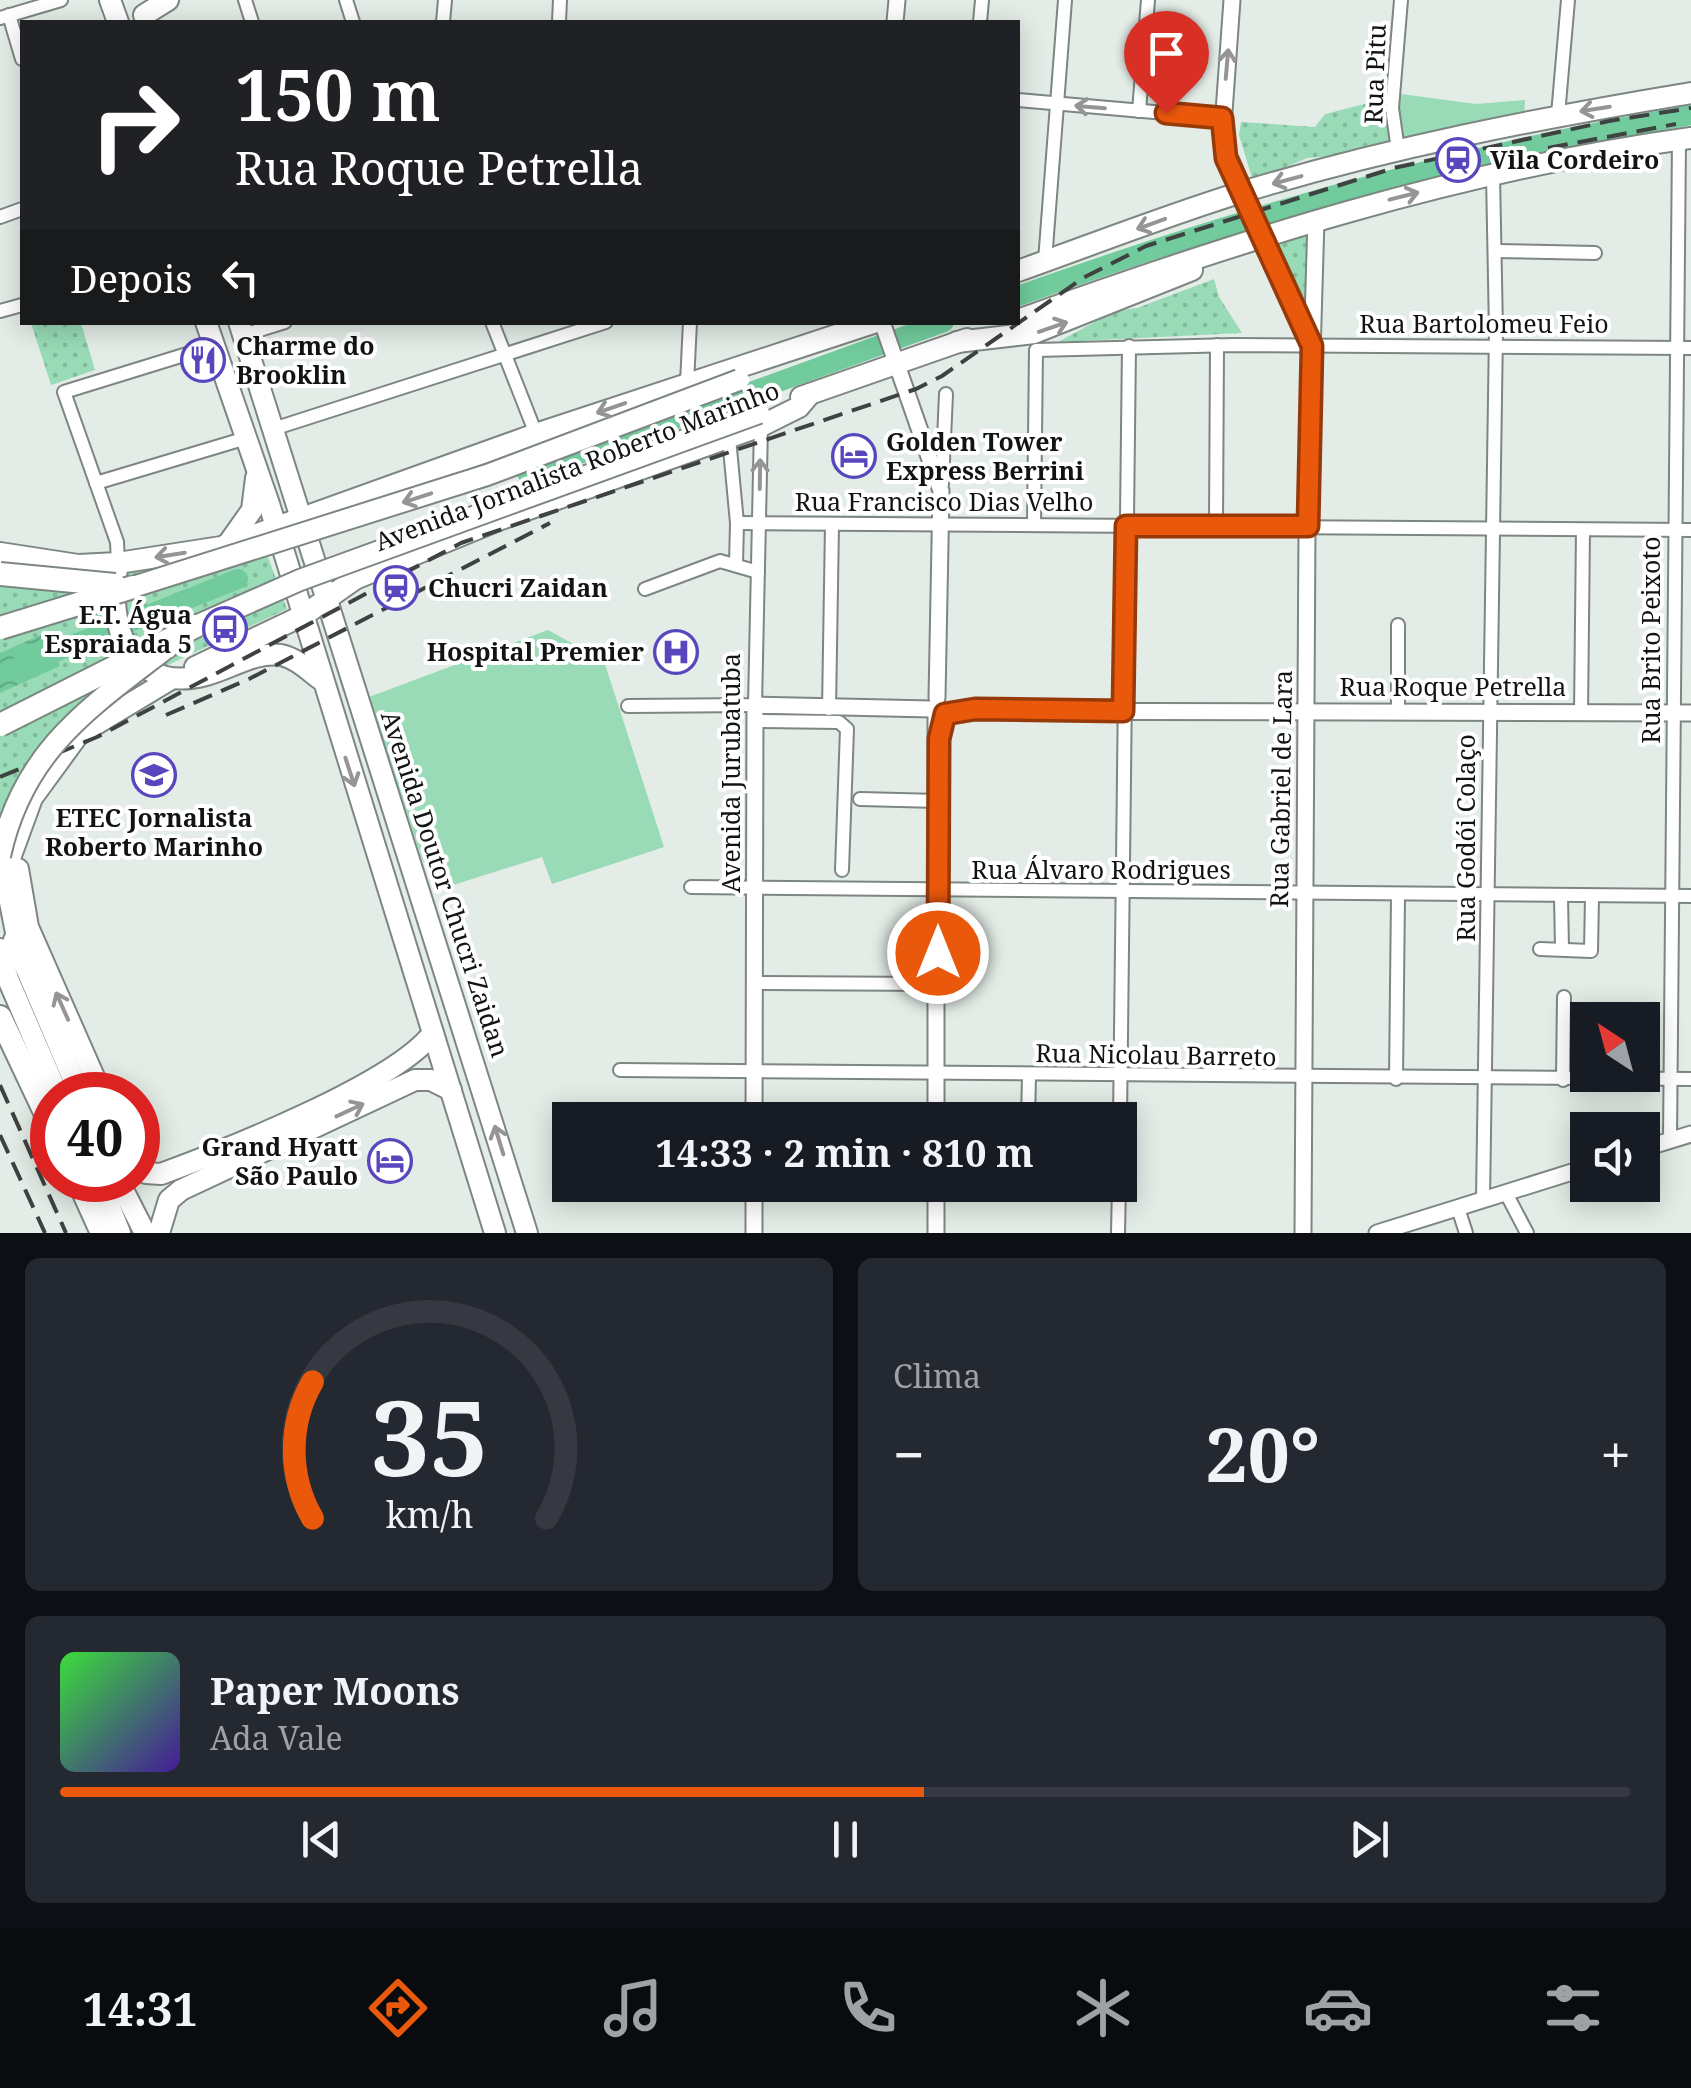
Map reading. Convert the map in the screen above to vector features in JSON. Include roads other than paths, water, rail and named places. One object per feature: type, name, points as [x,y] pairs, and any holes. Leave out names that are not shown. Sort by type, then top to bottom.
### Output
[{"type":"highway","points":[[0,574],[133,587]]},
{"type":"highway","points":[[0,628],[133,587]]},
{"type":"highway","points":[[0,725],[196,626]]},
{"type":"highway","points":[[0,1017],[30,1080]]},
{"type":"highway","points":[[102,1233],[103,1202]]},
{"type":"highway","points":[[109,1202],[118,1233]]},
{"type":"main road","points":[[144,13],[168,0]]},
{"type":"main road","points":[[1020,271],[1398,150],[1558,115],[1691,93]]},
{"type":"main road","name":"Avenida Jornalista Roberto Marinho","points":[[1020,319],[1260,230],[1493,175],[1685,139]]},
{"type":"main road","points":[[957,342],[1034,333],[1084,316],[1260,230]]},
{"type":"main road","points":[[207,325],[288,564],[320,679],[495,1233]]},
{"type":"main road","name":"Avenida Jornalista Roberto Marinho","points":[[22,818],[44,778],[78,735],[170,678],[304,615],[355,579],[501,519],[729,438],[810,394],[896,358],[1003,325]]},
{"type":"main road","name":"Avenida Jornalista Roberto Marinho","points":[[0,553],[62,564],[118,563],[221,547],[687,383],[881,326]]},
{"type":"main road","name":"Avenida Doutor Chucri Zaidan","points":[[241,329],[527,1233]]},
{"type":"main road","points":[[133,587],[487,475],[738,380],[847,333]]},
{"type":"main road","points":[[0,856],[14,806],[56,737],[196,626],[315,574],[760,419]]},
{"type":"main road","points":[[221,547],[241,531],[252,510],[256,471]]},
{"type":"main road","points":[[285,471],[302,492],[344,503]]},
{"type":"main road","points":[[118,563],[112,600],[123,644],[141,664],[170,678],[206,675],[262,656],[279,655],[294,659],[320,679]]},
{"type":"main road","points":[[310,640],[338,633],[338,600],[355,579]]},
{"type":"main road","points":[[22,818],[8,883],[8,979],[48,1072]]},
{"type":"main road","points":[[22,818],[18,867],[22,907],[92,1072]]},
{"type":"main road","points":[[0,917],[10,949],[69,1072]]},
{"type":"main road","points":[[160,1166],[283,1122],[410,1058],[433,1033]]},
{"type":"main road","points":[[410,1058],[420,1070],[419,1079]]},
{"type":"main road","points":[[160,1233],[169,1200],[250,1156],[419,1079],[431,1080],[450,1090]]},
{"type":"main road","points":[[160,1194],[169,1200]]},
{"type":"main road","points":[[111,1202],[126,1233]]},
{"type":"main road","points":[[115,1202],[138,1233]]},
{"type":"main road","points":[[118,1202],[146,1233]]},
{"type":"street","points":[[20,54],[4,16],[60,0]]},
{"type":"street","points":[[1046,261],[1064,0]]},
{"type":"street","points":[[1139,110],[1148,0]]},
{"type":"street","name":"Rua Gabriel de Lara","points":[[1232,0],[1222,118],[1226,158],[1312,346]]},
{"type":"street","name":"Rua Pitu","points":[[1398,150],[1392,108],[1401,0]]},
{"type":"street","points":[[1558,115],[1568,0]]},
{"type":"street","points":[[1020,100],[1222,118]]},
{"type":"street","name":"Rua Brito Peixoto","points":[[1670,1140],[1674,530],[1684,348],[1685,139]]},
{"type":"street","name":"Rua Godói Colaço","points":[[1483,1200],[1488,1080],[1496,347],[1493,175]]},
{"type":"street","name":"Rua Gabriel de Lara","points":[[1303,1233],[1308,526],[1316,219]]},
{"type":"street","points":[[1495,251],[1594,253]]},
{"type":"street","points":[[493,325],[536,434]]},
{"type":"street","points":[[273,430],[596,325]]},
{"type":"street","points":[[687,383],[690,325]]},
{"type":"street","points":[[881,326],[896,358],[941,492]]},
{"type":"street","points":[[118,563],[116,542],[64,392],[213,346]]},
{"type":"street","points":[[1120,1102],[1129,346]]},
{"type":"street","name":"Rua Bartolomeu Feio","points":[[1034,524],[1036,350],[1129,346],[1684,348]]},
{"type":"street","points":[[1216,526],[1217,346]]},
{"type":"street","points":[[936,1102],[941,492],[946,394]]},
{"type":"street","name":"Avenida Jurubatuba","points":[[754,1102],[760,419]]},
{"type":"street","points":[[729,438],[738,523],[736,563]]},
{"type":"street","points":[[96,484],[243,439]]},
{"type":"street","name":"Rua Francisco Dias Velho","points":[[738,523],[1691,530]]},
{"type":"street","points":[[828,708],[832,525]]},
{"type":"street","points":[[1582,713],[1583,530]]},
{"type":"street","points":[[645,589],[720,561],[758,572]]},
{"type":"street","points":[[1398,625],[1398,712]]},
{"type":"street","name":"Rua Roque Petrella","points":[[628,706],[755,713],[941,706],[1123,711],[1691,713]]},
{"type":"street","points":[[755,713],[840,722],[847,729],[842,870]]},
{"type":"street","points":[[860,799],[939,801]]},
{"type":"street","name":"Rua Álvaro Rodrigues","points":[[691,887],[756,891],[1691,896]]},
{"type":"street","points":[[1396,1079],[1398,896]]},
{"type":"street","points":[[1561,897],[1563,952],[1592,950],[1592,896]]},
{"type":"street","points":[[1540,949],[1562,948]]},
{"type":"street","points":[[755,982],[938,984]]},
{"type":"street","points":[[1563,1080],[1564,997]]},
{"type":"street","name":"Rua Nicolau Barreto","points":[[620,1070],[1304,1079],[1691,1079]]},
{"type":"street","points":[[1028,1102],[1029,1076]]},
{"type":"street","points":[[1660,1143],[1691,1134]]},
{"type":"street","points":[[1377,1233],[1570,1173]]},
{"type":"street","points":[[1506,1193],[1527,1233]]},
{"type":"street","points":[[754,1202],[754,1233]]},
{"type":"street","points":[[936,1202],[936,1233]]},
{"type":"street","points":[[1118,1233],[1119,1202]]},
{"type":"street","points":[[1458,1208],[1466,1233]]},
{"type":"water","points":[[45,633],[60,666],[0,693],[0,653]]},
{"type":"waterway","points":[[1020,295],[1183,240],[1350,190],[1519,149],[1691,115]]},
{"type":"waterway","points":[[527,473],[936,325]]},
{"type":"waterway","points":[[0,674],[238,579]]},
{"type":"railway","points":[[1020,322],[1083,278],[1146,246],[1394,168],[1609,121],[1691,108]]},
{"type":"railway","points":[[1548,148],[1676,124]]},
{"type":"railway","points":[[0,777],[97,737],[461,543],[916,389],[942,376],[1015,325]]},
{"type":"railway","points":[[166,715],[249,679],[550,523]]},
{"type":"railway","points":[[0,1085],[66,1233]]},
{"type":"railway","points":[[0,1135],[45,1233]]},
{"type":"place","name":"Vila Cordeiro","points":[[1458,160]]},
{"type":"place","name":"Charme do Brooklin","points":[[203,360]]},
{"type":"place","name":"Golden Tower Express Berrini","points":[[854,456]]},
{"type":"place","name":"Chucri Zaidan","points":[[396,588]]},
{"type":"place","name":"E.T. Água Espraiada 5","points":[[225,629]]},
{"type":"place","name":"Hospital Premier","points":[[676,652]]},
{"type":"place","name":"ETEC Jornalista Roberto Marinho","points":[[154,775]]},
{"type":"place","name":"Grand Hyatt São Paulo","points":[[390,1161]]}]
